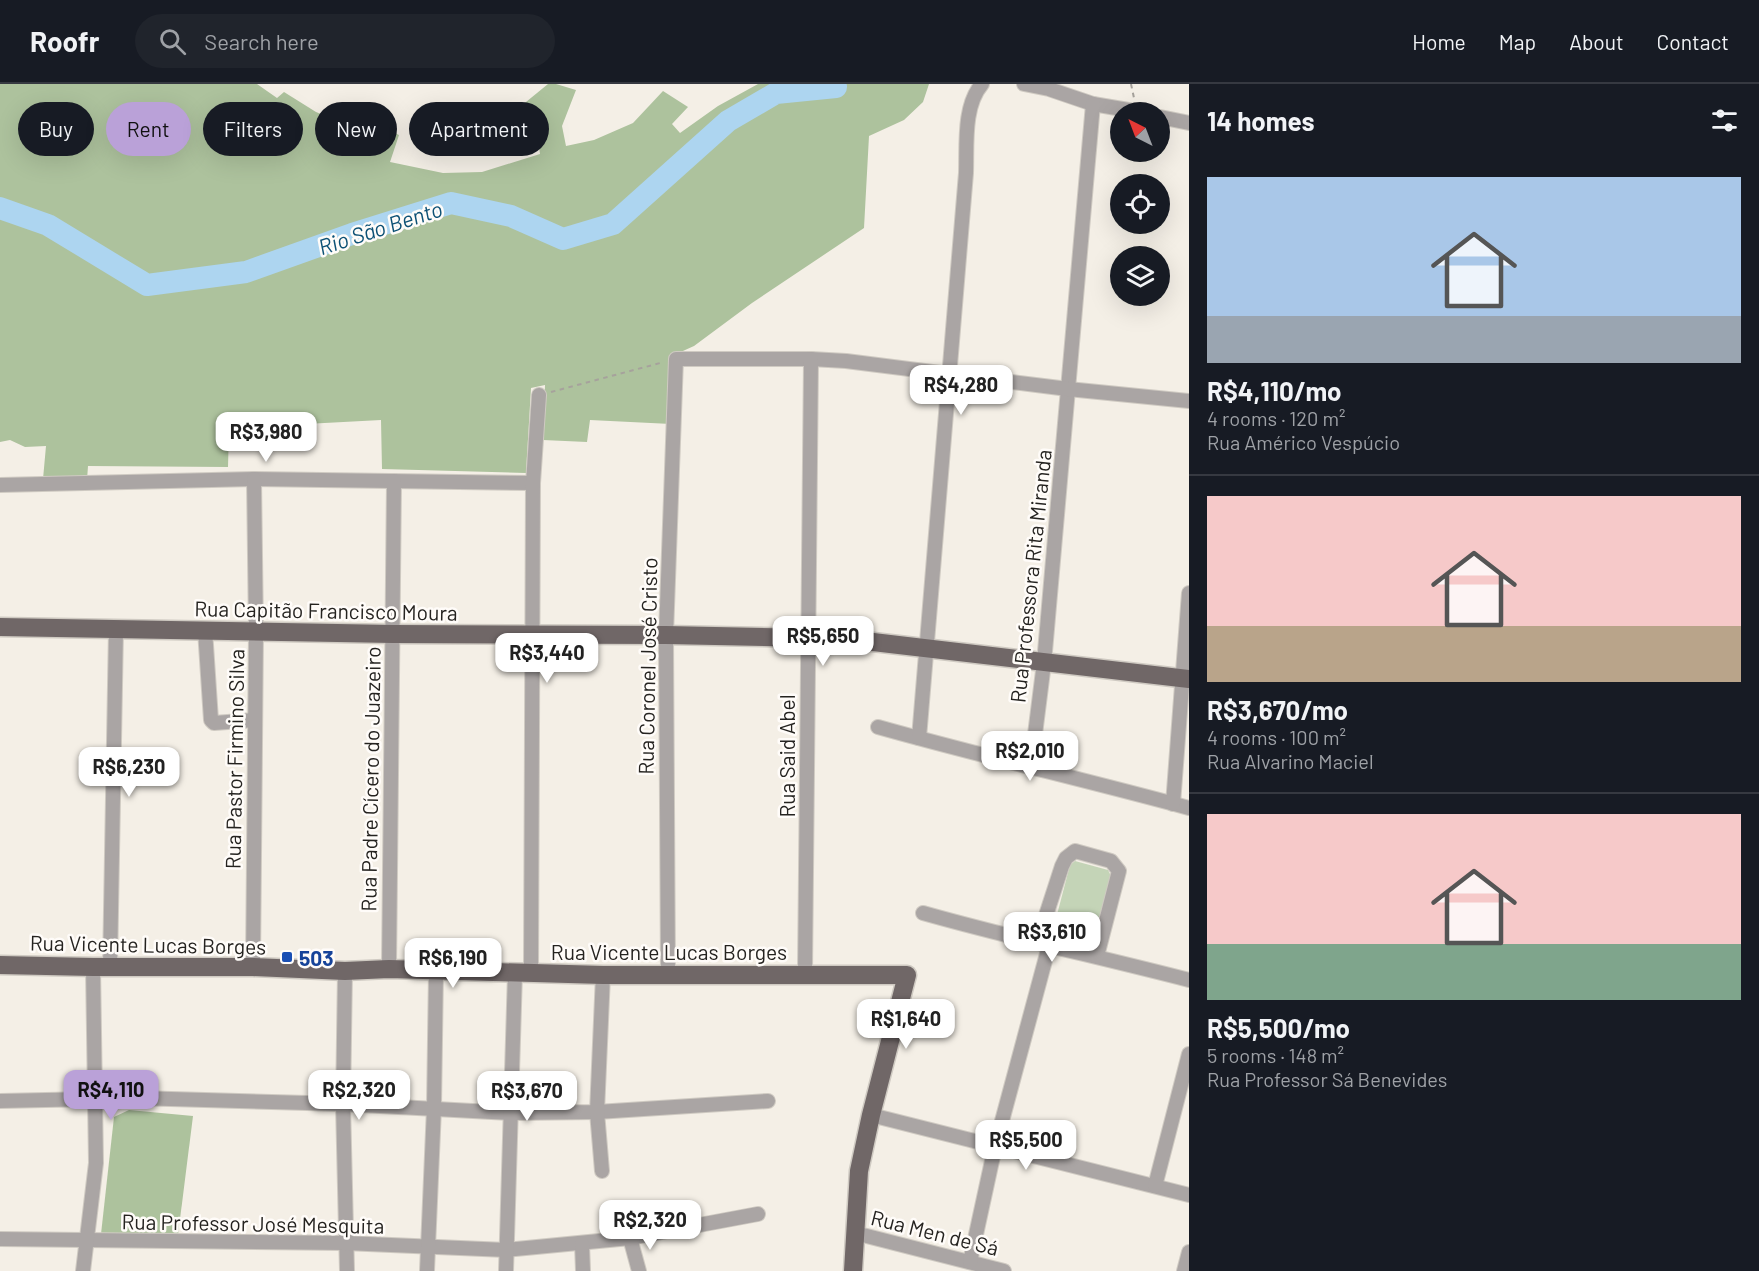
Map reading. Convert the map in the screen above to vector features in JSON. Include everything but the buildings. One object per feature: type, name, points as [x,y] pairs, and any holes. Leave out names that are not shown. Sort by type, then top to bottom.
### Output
[{"type":"main road","name":"Rua Capitão Francisco Moura","points":[[0,627],[393,634],[666,635],[807,639],[873,642],[1185,679]]},
{"type":"main road","name":"Rua Vicente Lucas Borges","points":[[0,965],[253,967],[345,971],[389,969],[603,975],[907,975],[871,1115]]},
{"type":"main road","points":[[853,1271],[859,1171],[871,1115]]},
{"type":"street","points":[[918,738],[966,173],[968,123],[973,99],[982,84]]},
{"type":"street","points":[[1024,84],[1110,107]]},
{"type":"street","name":"Rua Professora Rita Miranda","points":[[1031,766],[1044,663],[1093,104]]},
{"type":"street","points":[[1170,119],[1189,123]]},
{"type":"street","points":[[676,359],[811,358],[1189,401]]},
{"type":"street","name":"Rua Said Abel","points":[[805,974],[811,358]]},
{"type":"street","name":"Rua Coronel José Cristo","points":[[668,974],[666,635],[676,359]]},
{"type":"street","points":[[506,1271],[512,1113],[523,973],[533,483],[539,395]]},
{"type":"street","points":[[0,485],[254,479],[533,483]]},
{"type":"street","name":"Rua Pastor Firmino Silva","points":[[253,967],[256,631],[254,479]]},
{"type":"street","name":"Rua Padre Cícero do Juazeiro","points":[[389,969],[394,481]]},
{"type":"street","points":[[1173,804],[1185,679],[1189,593]]},
{"type":"street","points":[[83,1271],[96,1163],[96,1099],[116,629]]},
{"type":"street","points":[[205,630],[211,720],[214,723],[255,720]]},
{"type":"street","points":[[878,726],[966,752],[1031,766],[1189,808]]},
{"type":"street","points":[[970,1262],[1062,866],[1066,858],[1075,851],[1111,861],[1119,872],[1097,956]]},
{"type":"street","points":[[923,913],[1013,938],[1097,956],[1189,980]]},
{"type":"street","points":[[427,1271],[434,1108],[436,970]]},
{"type":"street","points":[[345,971],[343,1104],[347,1271]]},
{"type":"street","points":[[602,1171],[597,1112],[603,975]]},
{"type":"street","points":[[1155,1186],[1189,1054]]},
{"type":"street","points":[[0,1101],[137,1098],[343,1104],[512,1113],[597,1112],[768,1101]]},
{"type":"street","points":[[871,1115],[1189,1195]]},
{"type":"street","name":"Rua Professor José Mesquita","points":[[0,1239],[345,1243],[506,1250],[630,1238],[758,1214]]},
{"type":"street","name":"Rua Men de Sá","points":[[855,1233],[1004,1271]]},
{"type":"street","points":[[630,1238],[639,1271]]},
{"type":"street","points":[[582,1244],[583,1271]]},
{"type":"street","points":[[1184,1271],[1189,1251]]},
{"type":"path","points":[[539,395],[676,359]]},
{"type":"green space","points":[[0,84],[257,84],[277,98],[284,92],[300,102],[203,102],[203,156],[303,156],[303,104],[315,111],[315,156],[392,156],[390,162],[443,173],[482,172],[534,156],[549,156],[549,102],[526,102],[548,84],[576,90],[562,126],[566,146],[594,140],[633,123],[663,91],[688,107],[672,124],[680,133],[718,106],[758,84],[929,84],[923,102],[904,120],[869,136],[864,228],[752,303],[694,346],[674,355],[671,424],[590,420],[587,442],[543,440],[545,385],[531,388],[526,473],[382,469],[381,420],[229,428],[228,467],[88,466],[87,480],[43,479],[46,446],[25,447],[10,440],[0,442]]},
{"type":"green space","points":[[1075,861],[1108,870],[1111,876],[1092,944],[1086,949],[1057,942],[1052,934],[1070,865]]},
{"type":"green space","points":[[129,1110],[193,1116],[178,1235],[101,1234],[114,1117]]},
{"type":"waterway","name":"Rio São Bento","points":[[0,208],[48,225],[147,285],[246,272],[352,234],[451,203],[511,216],[563,239],[613,224],[728,121],[776,93],[836,87]]},
{"type":"place","name":"503","points":[[287,957]]}]
